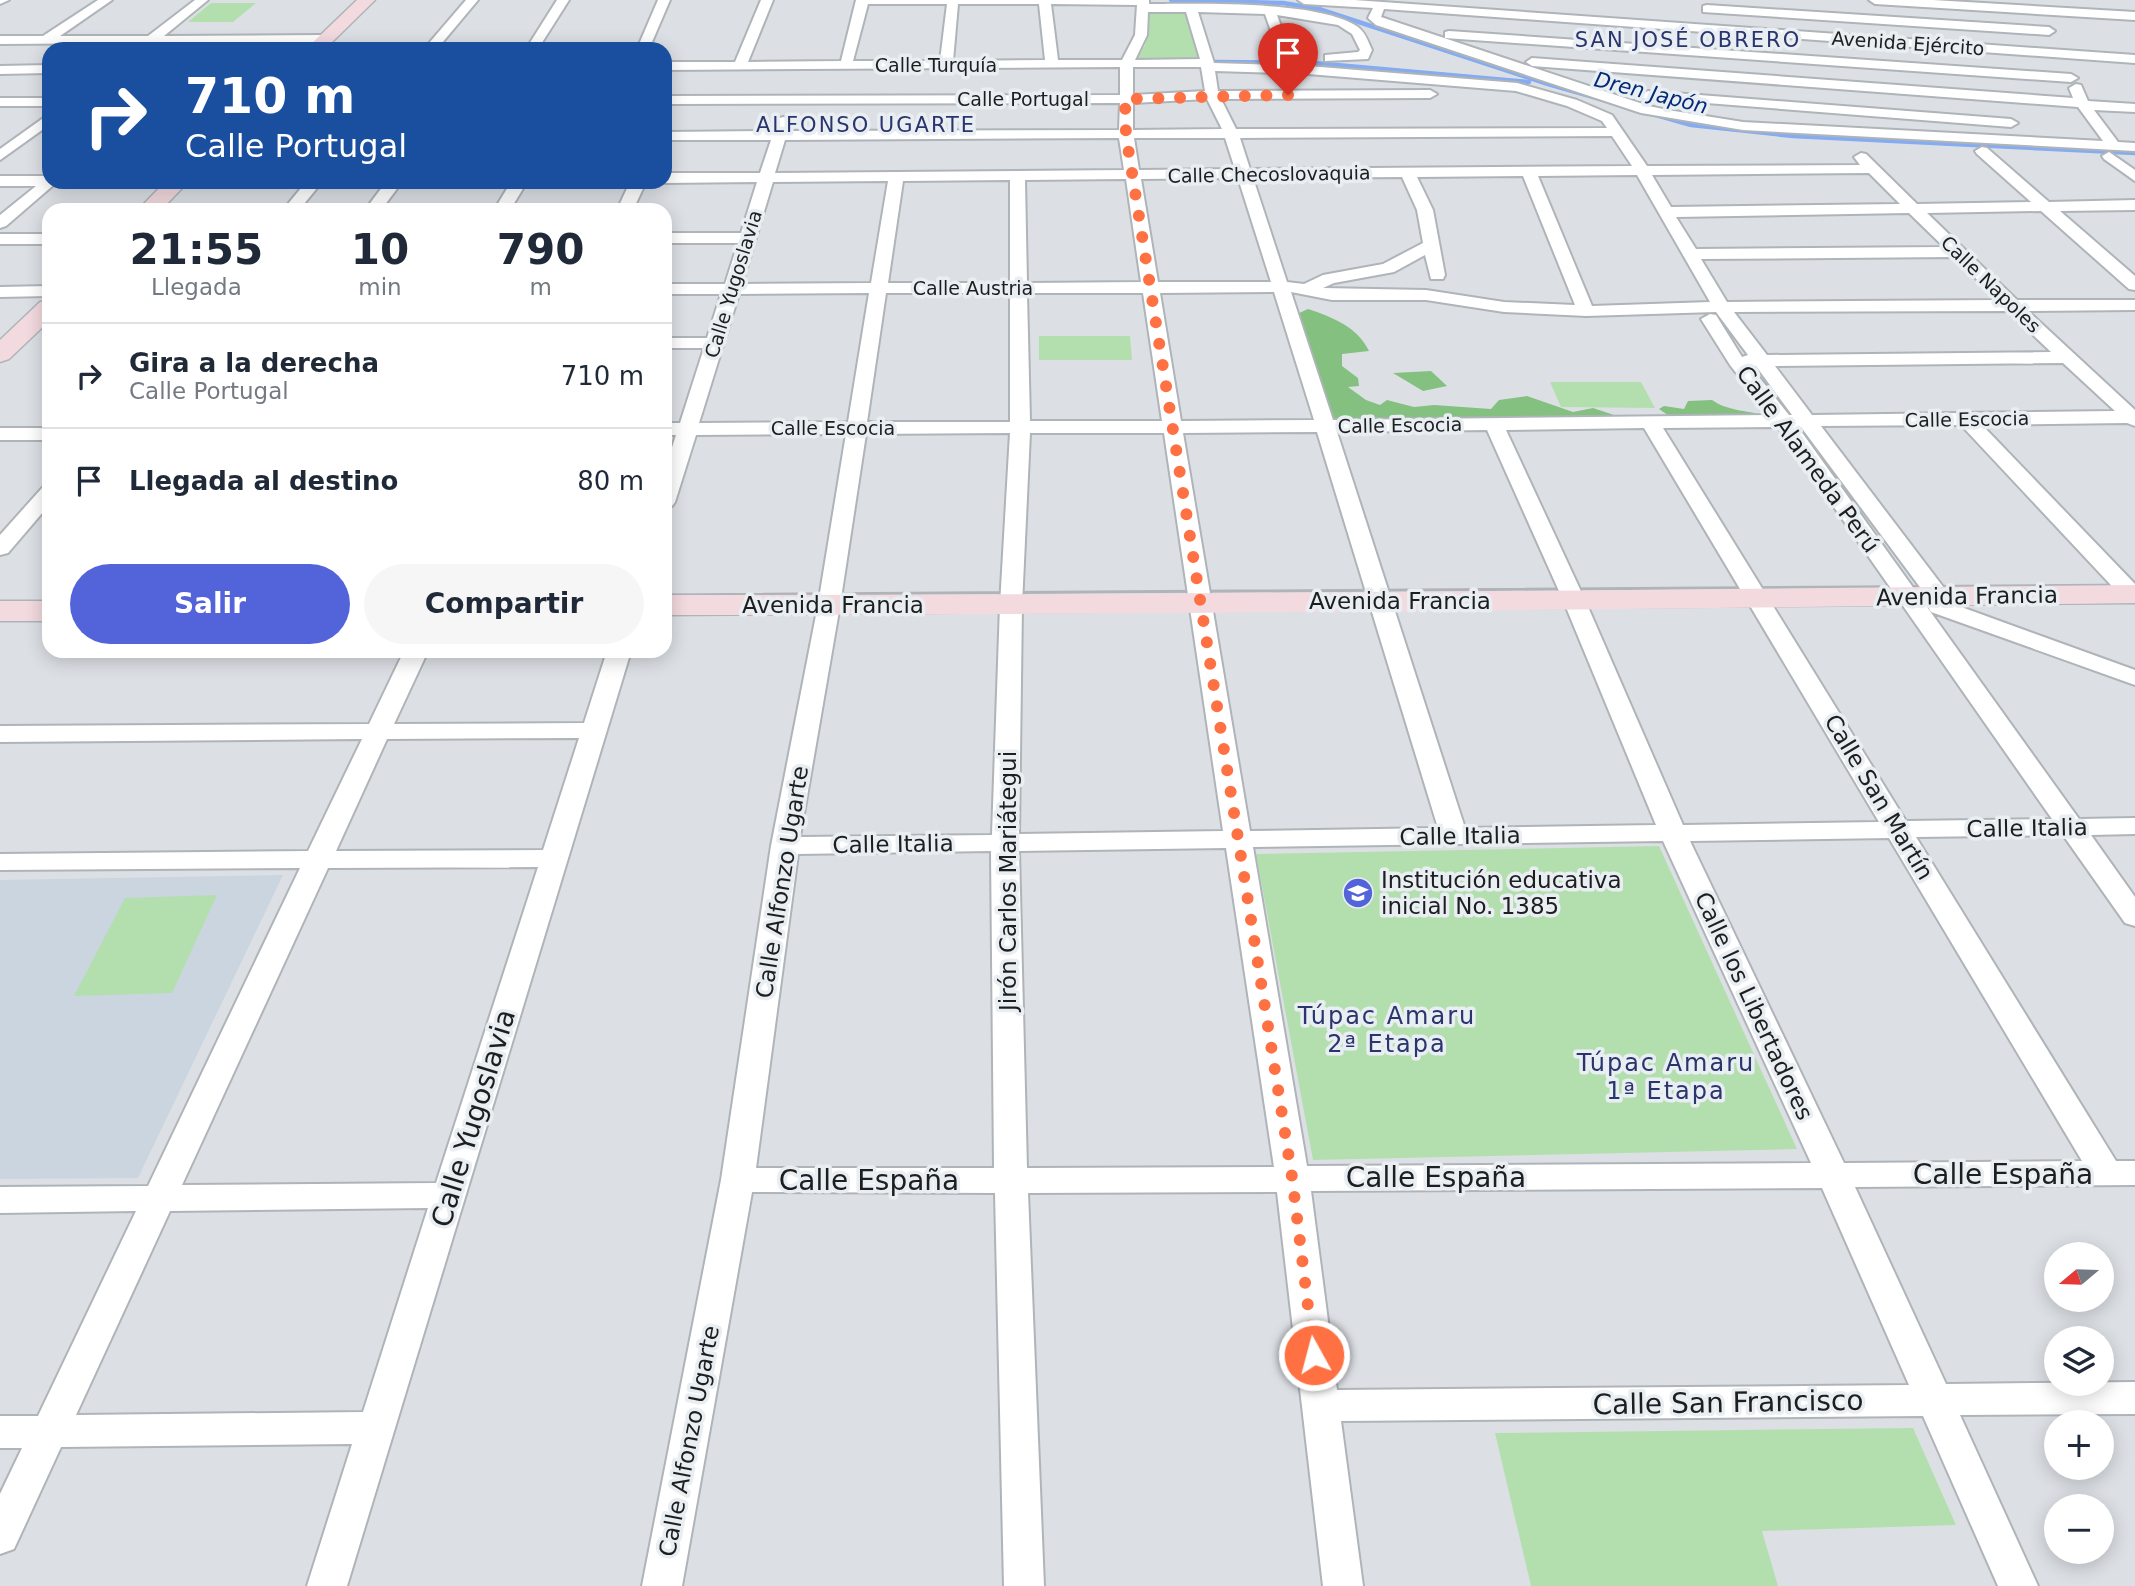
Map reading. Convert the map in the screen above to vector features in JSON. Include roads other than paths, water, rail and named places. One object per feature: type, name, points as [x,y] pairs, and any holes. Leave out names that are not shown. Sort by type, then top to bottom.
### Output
[{"type":"street","points":[[46,40],[106,0]]},
{"type":"street","points":[[147,42],[201,0]]},
{"type":"street","points":[[322,42],[367,0]]},
{"type":"street","points":[[436,42],[472,0]]},
{"type":"street","points":[[537,42],[563,0]]},
{"type":"street","points":[[646,42],[664,0]]},
{"type":"street","points":[[740,66],[767,0]]},
{"type":"street","points":[[846,65],[863,0],[1143,3],[1270,11],[1339,22],[1356,30],[1366,50],[1363,57],[1351,58],[1286,57],[1207,62]]},
{"type":"street","points":[[946,65],[952,0]]},
{"type":"street","name":"Avenida Ejército","points":[[1304,0],[1546,18],[1628,18],[1707,30],[2135,59]]},
{"type":"street","points":[[1541,63],[1548,0]]},
{"type":"street","points":[[1868,0],[1876,41],[1898,90],[1902,115],[1913,135]]},
{"type":"street","points":[[1875,0],[2033,5],[2135,16]]},
{"type":"street","points":[[1045,1],[1052,64]]},
{"type":"street","points":[[1143,3],[1141,35],[1127,63],[1126,135],[1174,426],[1198,601],[1239,839],[1292,1177],[1343,1586]]},
{"type":"street","points":[[1381,4],[1374,18],[1646,110],[1743,126],[1913,135],[2112,151],[2135,158]]},
{"type":"street","points":[[1706,120],[1710,75],[1707,5],[1871,20],[2049,31]]},
{"type":"street","points":[[2033,5],[2062,54],[2083,104],[2103,130],[2112,151],[2135,177]]},
{"type":"street","points":[[1191,8],[1207,62],[1212,95],[1231,133],[1382,602],[1454,836]]},
{"type":"street","points":[[1270,11],[1286,57]]},
{"type":"street","points":[[2119,16],[2130,32]]},
{"type":"street","points":[[1416,33],[2071,78]]},
{"type":"street","points":[[0,40],[235,42]]},
{"type":"street","points":[[1496,61],[2135,108]]},
{"type":"street","points":[[1207,62],[1517,87],[1549,95],[1607,118],[1728,136],[1982,151],[2112,151],[2135,147]]},
{"type":"street","name":"Calle Turquía","points":[[672,66],[1207,62]]},
{"type":"street","name":"Calle Yugoslavia","points":[[672,480],[801,65]]},
{"type":"street","points":[[0,70],[42,69]]},
{"type":"street","points":[[1588,92],[2023,124]]},
{"type":"street","name":"Calle Portugal","points":[[672,100],[1549,95]]},
{"type":"street","points":[[0,102],[42,102]]},
{"type":"street","points":[[1607,118],[1641,169],[1690,254],[1712,307],[1759,361],[1795,420],[1947,604],[2135,678]]},
{"type":"street","points":[[0,156],[42,123]]},
{"type":"street","points":[[2076,128],[2135,132]]},
{"type":"street","points":[[672,136],[1616,132]]},
{"type":"street","points":[[0,140],[42,140]]},
{"type":"street","name":"Calle Napoles","points":[[1849,145],[2012,305],[2134,418]]},
{"type":"street","points":[[1982,151],[2135,285]]},
{"type":"street","name":"Calle Checoslovaquia","points":[[672,178],[1873,169]]},
{"type":"street","points":[[1528,171],[1586,311]]},
{"type":"street","points":[[1408,173],[1425,210],[1437,275]]},
{"type":"street","name":"Jirón Carlos Mariátegui","points":[[1017,176],[1020,427],[1011,605],[1005,843],[1011,1181],[1024,1586]]},
{"type":"street","name":"Calle Alfonzo Ugarte","points":[[662,1586],[738,1180],[785,846],[829,605],[896,177]]},
{"type":"street","points":[[0,181],[42,181]]},
{"type":"street","points":[[0,223],[42,187]]},
{"type":"street","points":[[156,203],[170,189]]},
{"type":"street","points":[[297,203],[308,189]]},
{"type":"street","points":[[1666,212],[1912,206],[2135,205]]},
{"type":"street","points":[[672,238],[747,238]]},
{"type":"street","points":[[0,239],[42,239]]},
{"type":"street","points":[[1287,307],[1305,289],[1329,279],[1388,268],[1430,246]]},
{"type":"street","points":[[1690,254],[1958,252]]},
{"type":"street","points":[[1400,263],[1394,274],[1401,296]]},
{"type":"street","name":"Calle Austria","points":[[672,289],[1280,286],[1332,295],[1451,297],[1504,307],[1586,311],[1712,307],[2135,305]]},
{"type":"street","points":[[0,292],[42,291]]},
{"type":"street","name":"Calle Alameda Perú","points":[[1712,307],[1736,361],[1795,420],[1907,597],[2135,917]]},
{"type":"street","points":[[3,347],[42,313]]},
{"type":"street","points":[[672,343],[715,343]]},
{"type":"street","points":[[1736,361],[2067,357]]},
{"type":"street","name":"Calle Escocia","points":[[672,429],[2134,418]]},
{"type":"street","points":[[1966,419],[2134,594]]},
{"type":"street","name":"Calle San Martín","points":[[1650,422],[1899,830],[2121,1173]]},
{"type":"street","name":"Calle los Libertadores","points":[[1494,424],[1574,600],[1673,833],[1833,1175],[2018,1586]]},
{"type":"street","points":[[0,434],[42,434]]},
{"type":"street","points":[[0,515],[39,515]]},
{"type":"street","points":[[0,548],[39,515]]},
{"type":"street","name":"Avenida Francia","points":[[672,605],[1011,605],[1198,601],[1907,597],[1947,604],[2134,594]]},
{"type":"street","points":[[0,611],[42,611]]},
{"type":"street","points":[[0,1536],[413,658]]},
{"type":"street","name":"Calle Yugoslavia","points":[[327,1586],[617,658]]},
{"type":"street","points":[[0,734],[594,730]]},
{"type":"street","name":"Calle Italia","points":[[785,846],[2135,827]]},
{"type":"street","points":[[0,862],[554,858]]},
{"type":"street","name":"Calle España","points":[[738,1180],[1011,1181],[2121,1173]]},
{"type":"street","points":[[0,1200],[449,1195]]},
{"type":"street","name":"Calle San Francisco","points":[[1320,1406],[2135,1398]]},
{"type":"street","points":[[0,1432],[376,1428]]},
{"type":"waterway","name":"Dren Japón","points":[[1171,0],[1283,3],[1319,9],[1548,84],[1691,125],[1793,136],[2135,153]]},
{"type":"waterway","points":[[1215,62],[1314,63],[1529,82]]},
{"type":"place","name":"Institución educativa inicial No. 1385","points":[[1358,893]]},
{"type":"district","name":"SAN JOSÉ OBRERO","points":[[1688,40]]},
{"type":"district","name":"ALFONSO UGARTE","points":[[866,125]]},
{"type":"district","name":"Túpac Amaru 2ª Etapa","points":[[1387,1030]]},
{"type":"district","name":"Túpac Amaru 1ª Etapa","points":[[1666,1077]]}]
